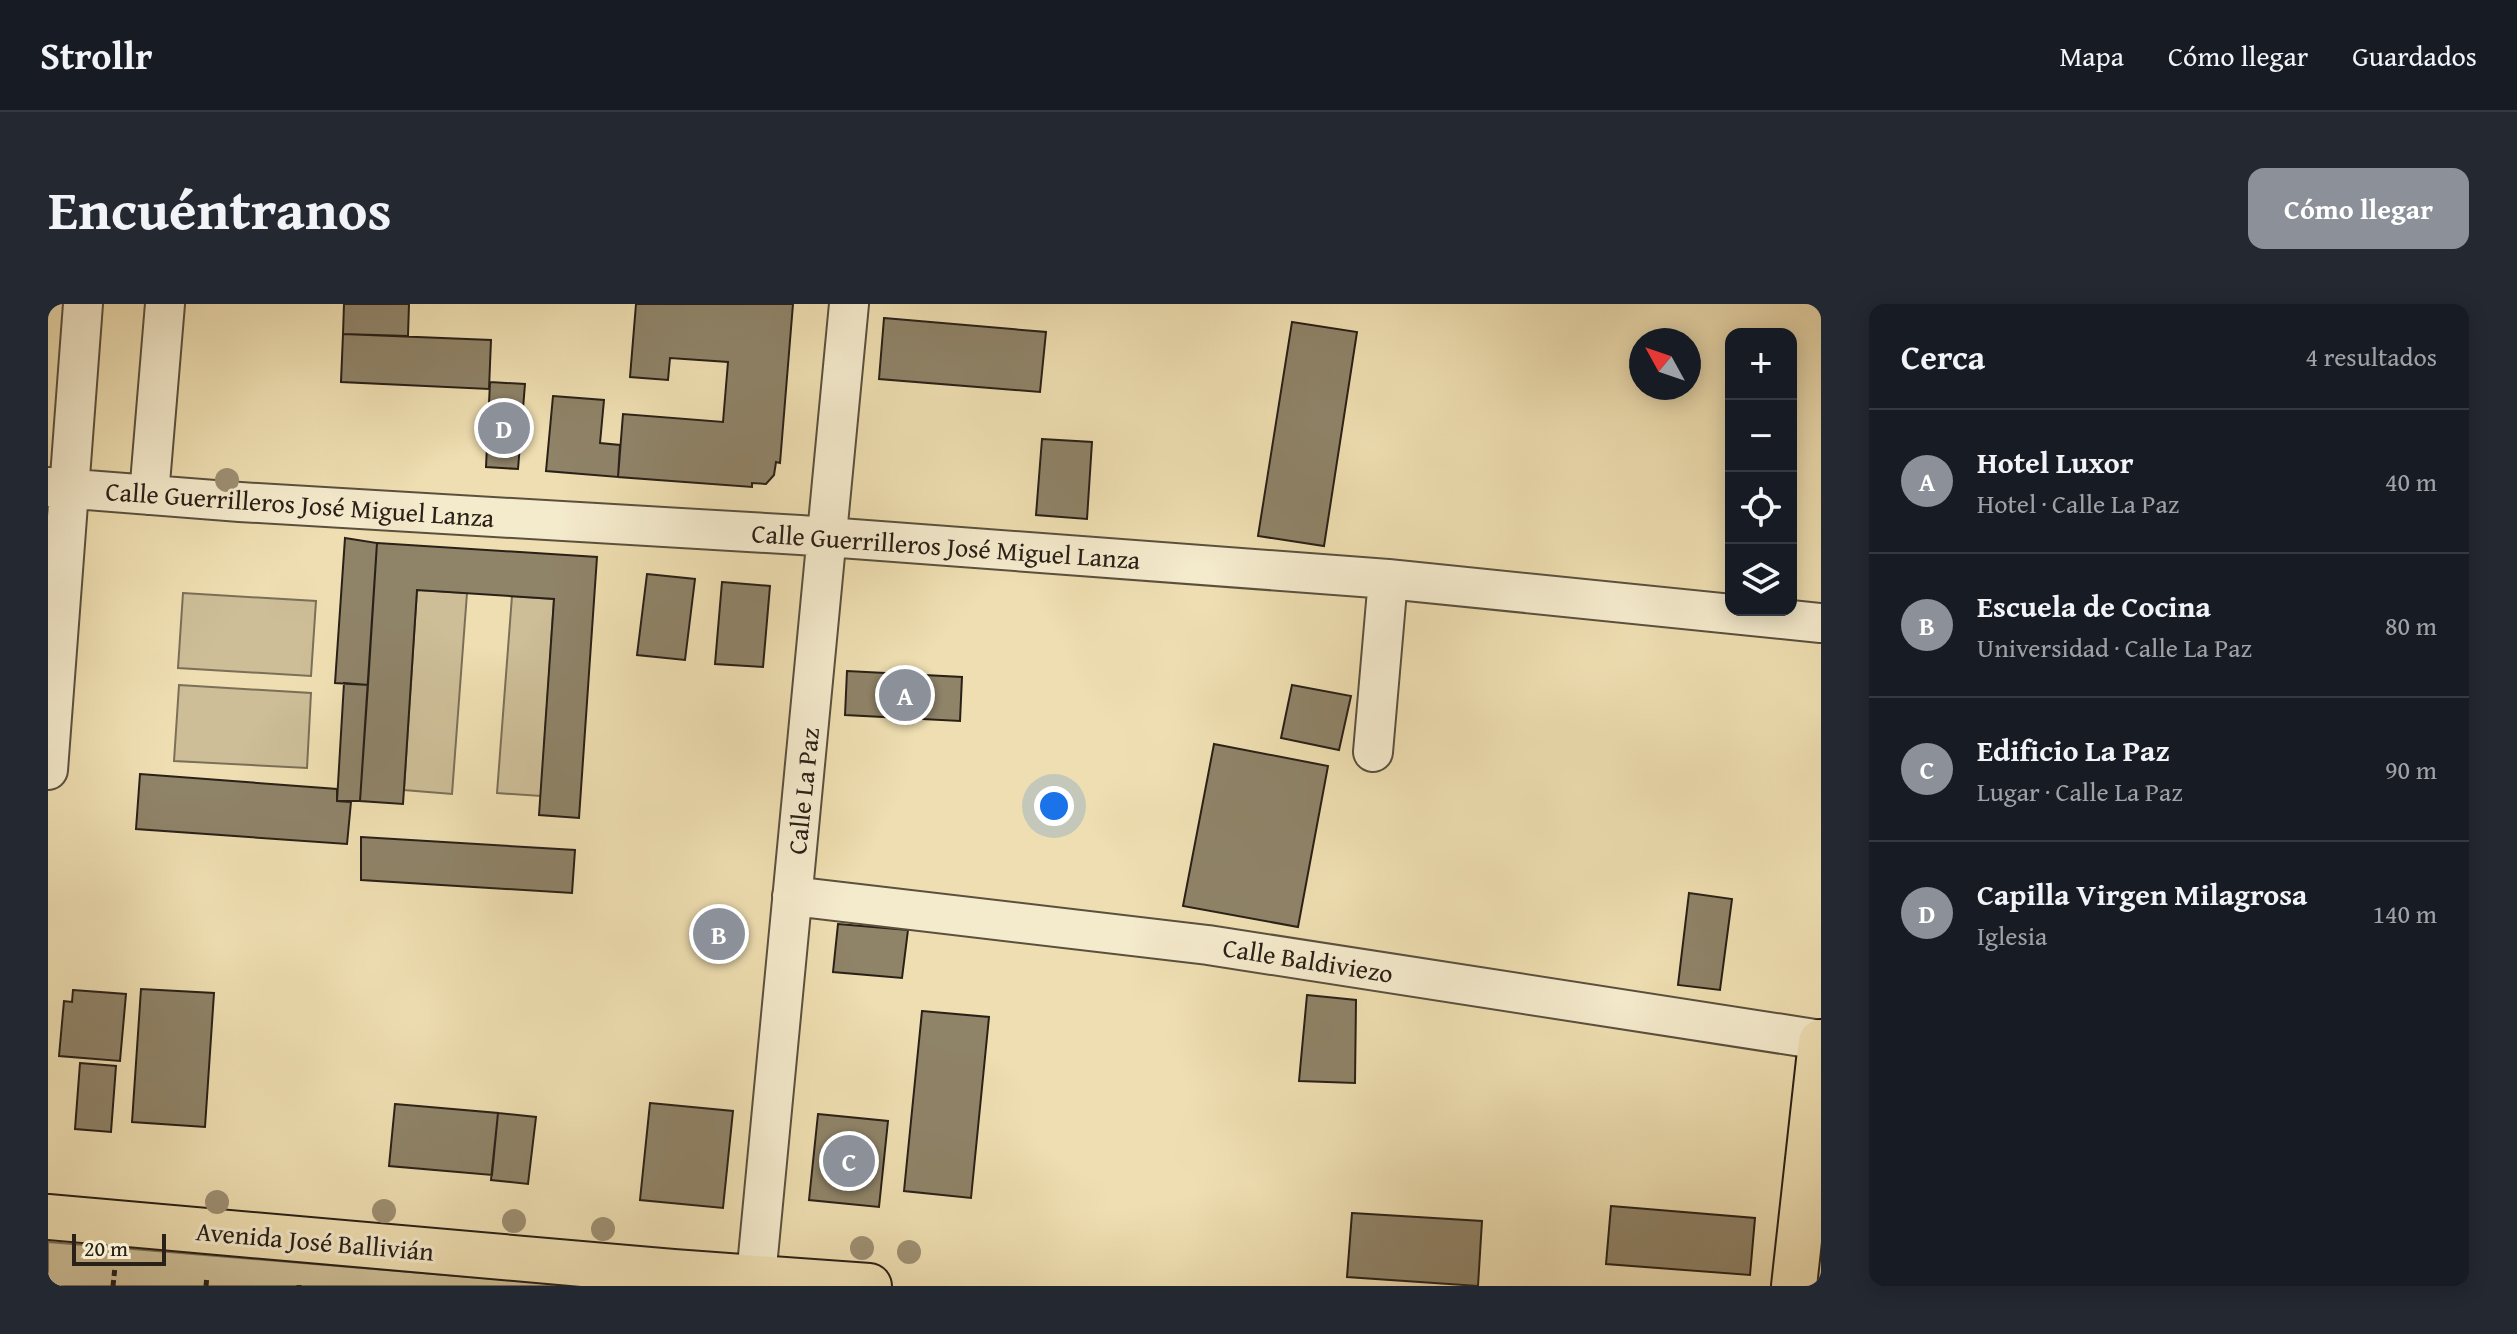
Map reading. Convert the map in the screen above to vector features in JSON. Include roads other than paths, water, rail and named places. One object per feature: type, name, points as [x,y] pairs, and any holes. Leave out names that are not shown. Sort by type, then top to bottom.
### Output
[{"type":"main road","points":[[1794,1286],[1821,1041]]},
{"type":"main road","name":"Avenida José Ballivián","points":[[48,1217],[757,1281],[869,1286]]},
{"type":"street","points":[[48,770],[59,488],[83,304]]},
{"type":"street","points":[[149,495],[165,304]]},
{"type":"street","name":"Calle La Paz","points":[[757,1281],[849,304]]},
{"type":"street","name":"Calle Guerrilleros José Miguel Lanza","points":[[59,488],[828,537],[1388,579],[1821,623]]},
{"type":"street","points":[[1373,752],[1388,579]]},
{"type":"street","name":"Calle Baldiviezo","points":[[792,896],[1208,945],[1821,1041]]},
{"type":"place","name":"Capilla Virgen Milagrosa","points":[[504,428]]},
{"type":"place","name":"Hotel Luxor","points":[[905,695]]},
{"type":"place","name":"Escuela de Cocina","points":[[719,934]]},
{"type":"place","name":"Edificio La Paz","points":[[849,1161]]}]
